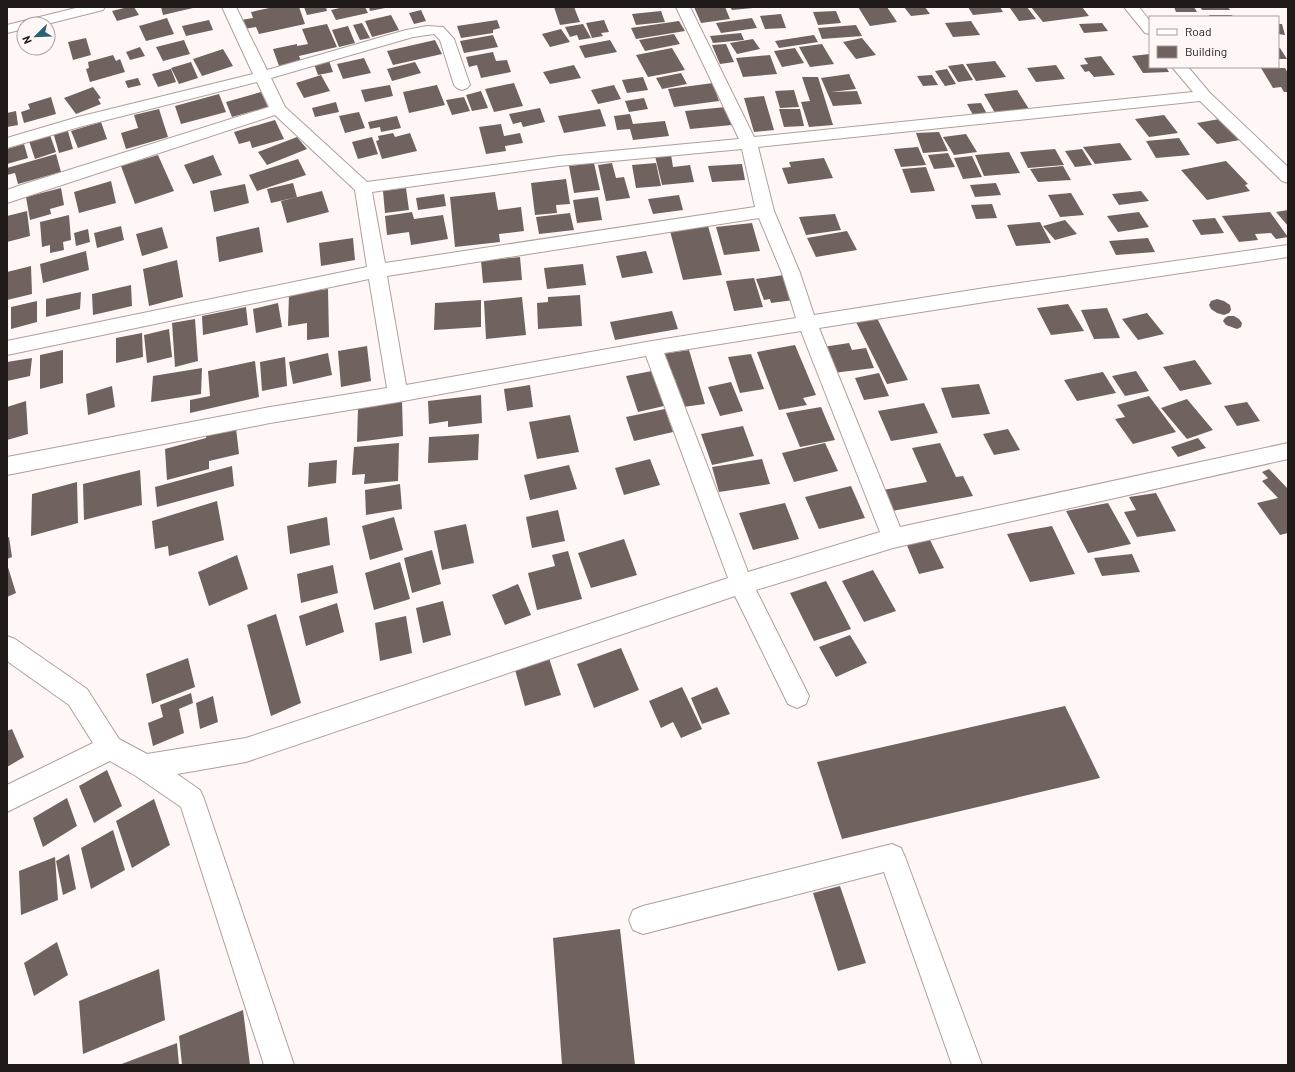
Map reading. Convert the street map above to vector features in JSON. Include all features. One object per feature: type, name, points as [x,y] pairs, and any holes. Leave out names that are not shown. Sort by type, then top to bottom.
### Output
[{"type":"street","points":[[56,17],[98,7]]},
{"type":"street","points":[[229,7],[278,109],[363,188],[398,394]]},
{"type":"street","points":[[683,7],[749,143],[765,212],[791,273],[807,323],[894,538]]},
{"type":"street","points":[[1131,7],[1149,29]]},
{"type":"street","points":[[7,143],[78,122],[262,76],[411,33],[427,30],[438,30],[447,39],[462,85]]},
{"type":"street","points":[[1181,68],[1204,96],[1288,177]]},
{"type":"street","points":[[363,188],[559,161],[1204,96]]},
{"type":"street","points":[[7,197],[24,190],[278,109]]},
{"type":"street","points":[[7,348],[378,271],[765,212]]},
{"type":"street","points":[[7,466],[270,415],[398,394],[652,348],[985,295],[1288,251]]},
{"type":"street","points":[[652,348],[741,584],[797,696]]},
{"type":"street","points":[[145,767],[246,750],[741,584],[894,538],[1288,450]]},
{"type":"street","points":[[7,648],[78,697],[110,748],[145,767],[191,799],[279,1065]]},
{"type":"street","points":[[7,799],[110,748]]},
{"type":"street","points":[[643,920],[892,857],[967,1065]]},
{"type":"building","points":[[134,7],[139,15],[117,21],[112,11]]},
{"type":"building","points":[[161,7],[193,7],[193,8],[163,15]]},
{"type":"building","points":[[274,7],[299,7],[305,24],[259,34],[256,27],[244,29],[241,20],[253,18],[251,12]]},
{"type":"building","points":[[304,7],[326,7],[327,11],[307,15]]},
{"type":"building","points":[[344,7],[365,7],[368,13],[336,20],[331,10]]},
{"type":"building","points":[[369,7],[385,7],[385,8],[370,11]]},
{"type":"building","points":[[554,7],[574,7],[580,22],[560,25]]},
{"type":"building","points":[[694,7],[725,7],[730,19],[701,23]]},
{"type":"building","points":[[730,7],[752,7],[753,8],[732,10]]},
{"type":"building","points":[[858,7],[887,7],[897,22],[870,26]]},
{"type":"building","points":[[904,7],[925,7],[930,14],[911,16]]},
{"type":"building","points":[[968,7],[1000,7],[1003,12],[973,15]]},
{"type":"building","points":[[1027,7],[1036,19],[1019,21],[1010,8]]},
{"type":"building","points":[[1031,7],[1082,7],[1089,16],[1043,22]]},
{"type":"building","points":[[1174,7],[1194,7],[1197,12],[1176,12]]},
{"type":"building","points":[[1200,7],[1228,7],[1230,10],[1202,10]]},
{"type":"building","points":[[421,10],[426,21],[414,24],[409,13]]},
{"type":"building","points":[[661,11],[665,22],[636,25],[632,14]]},
{"type":"building","points":[[836,11],[841,23],[818,25],[813,12]]},
{"type":"building","points":[[781,14],[786,28],[765,29],[760,16]]},
{"type":"building","points":[[391,15],[399,30],[372,37],[365,21]]},
{"type":"building","points":[[1209,15],[1232,16],[1210,16]]},
{"type":"building","points":[[167,18],[174,34],[146,41],[139,26]]},
{"type":"building","points":[[752,18],[757,28],[721,33],[716,23]]},
{"type":"building","points":[[209,20],[213,30],[186,36],[182,26]]},
{"type":"building","points":[[497,20],[500,28],[493,30],[493,33],[461,38],[457,26]]},
{"type":"building","points":[[604,20],[609,32],[601,33],[603,36],[592,38],[586,23]]},
{"type":"building","points":[[679,21],[685,31],[636,39],[631,28]]},
{"type":"building","points":[[971,21],[980,35],[953,37],[945,23]]},
{"type":"building","points":[[362,23],[370,38],[360,40],[353,25]]},
{"type":"building","points":[[1102,23],[1108,31],[1084,33],[1079,24]]},
{"type":"building","points":[[327,24],[337,47],[299,56],[301,61],[279,66],[273,49],[297,44],[297,46],[308,44],[302,29]]},
{"type":"building","points":[[583,24],[591,38],[579,40],[577,35],[570,37],[565,27]]},
{"type":"building","points":[[1279,24],[1282,24],[1285,35],[1279,34]]},
{"type":"building","points":[[856,25],[862,36],[822,39],[818,28]]},
{"type":"building","points":[[348,26],[355,43],[339,47],[332,30]]},
{"type":"building","points":[[561,29],[570,42],[550,47],[542,34]]},
{"type":"building","points":[[741,33],[744,40],[713,43],[710,36]]},
{"type":"building","points":[[674,34],[680,44],[645,51],[639,40]]},
{"type":"building","points":[[493,35],[498,47],[464,53],[460,41]]},
{"type":"building","points":[[814,35],[818,42],[779,48],[775,41]]},
{"type":"building","points":[[86,38],[91,55],[73,60],[68,42]]},
{"type":"building","points":[[862,38],[876,55],[856,59],[843,42]]},
{"type":"building","points":[[753,39],[760,49],[737,54],[730,43]]},
{"type":"building","points":[[184,40],[190,54],[163,61],[156,47]]},
{"type":"building","points":[[435,40],[442,54],[393,65],[387,51]]},
{"type":"building","points":[[610,40],[617,52],[585,58],[579,46]]},
{"type":"building","points":[[726,44],[734,62],[720,64],[712,45]]},
{"type":"building","points":[[822,44],[834,64],[810,67],[799,47]]},
{"type":"building","points":[[140,47],[145,56],[130,60],[126,52]]},
{"type":"building","points":[[672,48],[685,70],[648,77],[636,55]]},
{"type":"building","points":[[795,48],[804,63],[782,67],[774,51]]},
{"type":"building","points":[[1279,48],[1280,48],[1287,59],[1279,59]]},
{"type":"building","points":[[223,49],[233,66],[202,76],[193,59]]},
{"type":"building","points":[[493,52],[496,61],[507,60],[511,72],[481,78],[477,65],[469,67],[466,57]]},
{"type":"building","points":[[1149,54],[1149,68],[1167,68],[1169,72],[1143,73],[1132,56]]},
{"type":"building","points":[[113,55],[116,61],[120,59],[125,72],[90,82],[86,69],[89,68],[88,62]]},
{"type":"building","points":[[770,55],[777,74],[743,77],[736,58]]},
{"type":"building","points":[[1101,56],[1115,75],[1094,77],[1089,71],[1085,72],[1080,65],[1088,64],[1084,58]]},
{"type":"building","points":[[364,58],[371,73],[343,79],[337,64]]},
{"type":"building","points":[[329,61],[333,72],[318,75],[314,64]]},
{"type":"building","points":[[995,61],[1006,77],[976,81],[966,64]]},
{"type":"building","points":[[191,62],[198,78],[179,84],[171,68]]},
{"type":"building","points":[[415,62],[421,73],[392,81],[387,69]]},
{"type":"building","points":[[963,64],[973,80],[958,82],[948,66]]},
{"type":"building","points":[[574,65],[581,78],[550,84],[543,72]]},
{"type":"building","points":[[1056,65],[1065,79],[1036,82],[1027,68]]},
{"type":"building","points":[[1261,68],[1285,68],[1288,73],[1288,92],[1284,92],[1281,87],[1273,88]]},
{"type":"building","points":[[171,69],[176,82],[158,87],[152,74]]},
{"type":"building","points":[[947,69],[956,84],[945,86],[935,71]]},
{"type":"building","points":[[681,73],[687,84],[662,89],[656,78]]},
{"type":"building","points":[[849,74],[856,89],[831,92],[857,91],[862,104],[833,106],[821,78]]},
{"type":"building","points":[[321,75],[330,91],[304,98],[296,83]]},
{"type":"building","points":[[932,75],[938,85],[923,86],[917,76]]},
{"type":"building","points":[[643,77],[648,90],[627,93],[622,80]]},
{"type":"building","points":[[802,77],[818,77],[833,125],[809,127],[801,102],[810,101]]},
{"type":"building","points":[[138,78],[141,85],[128,88],[125,81]]},
{"type":"building","points":[[514,83],[523,106],[494,112],[485,89]]},
{"type":"building","points":[[713,83],[719,101],[674,107],[668,89]]},
{"type":"building","points":[[390,85],[393,96],[365,102],[361,90]]},
{"type":"building","points":[[437,85],[445,105],[409,113],[403,92]]},
{"type":"building","points":[[614,85],[621,99],[598,104],[591,90]]},
{"type":"building","points":[[93,87],[101,98],[98,99],[101,104],[76,114],[64,98]]},
{"type":"building","points":[[794,90],[799,107],[780,108],[775,91]]},
{"type":"building","points":[[1017,90],[1029,109],[995,113],[984,94]]},
{"type":"building","points":[[481,91],[488,108],[472,111],[466,95]]},
{"type":"building","points":[[261,92],[268,107],[232,117],[226,102]]},
{"type":"building","points":[[219,94],[226,112],[181,124],[175,106]]},
{"type":"building","points":[[764,96],[774,130],[754,132],[744,98]]},
{"type":"building","points":[[51,97],[56,114],[24,123],[21,112],[30,109],[28,104]]},
{"type":"building","points":[[464,97],[470,111],[452,115],[446,100]]},
{"type":"building","points":[[644,98],[648,109],[629,112],[625,101]]},
{"type":"building","points":[[336,102],[339,112],[315,117],[312,108]]},
{"type":"building","points":[[981,103],[987,114],[973,115],[967,104]]},
{"type":"building","points":[[726,107],[732,125],[690,129],[685,111]]},
{"type":"building","points":[[540,108],[545,122],[523,127],[521,122],[513,124],[509,114]]},
{"type":"building","points":[[159,109],[168,137],[126,149],[121,133],[138,128],[134,115]]},
{"type":"building","points":[[600,109],[606,126],[564,133],[558,116]]},
{"type":"building","points":[[779,109],[800,109],[804,126],[784,127]]},
{"type":"building","points":[[16,111],[18,125],[7,127],[7,113]]},
{"type":"building","points":[[359,112],[365,128],[345,133],[339,116]]},
{"type":"building","points":[[630,114],[633,124],[665,121],[669,136],[633,140],[630,129],[617,130],[614,116]]},
{"type":"building","points":[[1164,115],[1178,133],[1149,137],[1135,119]]},
{"type":"building","points":[[397,116],[401,128],[381,132],[380,127],[370,129],[368,122]]},
{"type":"building","points":[[1225,118],[1246,139],[1217,144],[1197,123]]},
{"type":"building","points":[[275,120],[284,139],[252,148],[250,141],[239,144],[234,132]]},
{"type":"building","points":[[101,122],[107,139],[78,148],[71,131]]},
{"type":"building","points":[[501,124],[504,136],[520,133],[523,143],[505,146],[506,151],[486,154],[479,127]]},
{"type":"building","points":[[67,128],[73,149],[59,153],[53,132]]},
{"type":"building","points":[[939,132],[948,151],[923,153],[916,133]]},
{"type":"building","points":[[393,133],[395,137],[410,133],[417,151],[382,159],[376,141],[379,140],[378,136]]},
{"type":"building","points":[[966,134],[977,152],[954,155],[943,137]]},
{"type":"building","points":[[50,135],[56,152],[35,159],[29,141]]},
{"type":"building","points":[[297,137],[307,149],[267,165],[258,152]]},
{"type":"building","points":[[372,137],[378,154],[358,159],[352,142]]},
{"type":"building","points":[[1179,138],[1190,155],[1156,158],[1146,141]]},
{"type":"building","points":[[1120,143],[1132,160],[1095,164],[1083,147]]},
{"type":"building","points":[[24,144],[28,158],[7,164],[7,149]]},
{"type":"building","points":[[918,147],[926,165],[901,167],[894,149]]},
{"type":"building","points":[[1055,149],[1064,165],[1028,168],[1020,152]]},
{"type":"building","points":[[1082,149],[1092,165],[1075,167],[1065,151]]},
{"type":"building","points":[[1009,152],[1020,173],[984,176],[975,155]]},
{"type":"building","points":[[948,153],[955,167],[934,169],[928,155]]},
{"type":"building","points":[[56,154],[61,172],[18,184],[15,173],[7,175],[7,168]]},
{"type":"building","points":[[158,155],[174,191],[135,204],[121,166]]},
{"type":"building","points":[[213,155],[222,175],[193,184],[184,165]]},
{"type":"building","points":[[671,155],[673,167],[690,165],[694,182],[662,185],[655,156]]},
{"type":"building","points":[[972,156],[982,177],[963,179],[954,158]]},
{"type":"building","points":[[824,158],[833,178],[788,184],[782,168],[791,167],[789,162]]},
{"type":"building","points":[[298,159],[306,175],[257,191],[249,175]]},
{"type":"building","points":[[1226,161],[1248,184],[1245,185],[1250,191],[1207,200],[1181,170]]},
{"type":"building","points":[[594,163],[600,190],[574,193],[569,166]]},
{"type":"building","points":[[612,163],[616,178],[624,177],[630,198],[606,201],[598,165]]},
{"type":"building","points":[[656,163],[661,186],[636,188],[632,165]]},
{"type":"building","points":[[742,164],[745,180],[712,182],[708,166]]},
{"type":"building","points":[[1063,166],[1071,180],[1038,182],[1030,169]]},
{"type":"building","points":[[926,167],[935,191],[911,193],[902,169]]},
{"type":"building","points":[[566,179],[570,204],[556,205],[557,213],[535,215],[531,183]]},
{"type":"building","points":[[111,181],[116,203],[79,213],[74,192]]},
{"type":"building","points":[[293,183],[297,197],[271,203],[267,189]]},
{"type":"building","points":[[996,183],[1001,195],[975,197],[970,185]]},
{"type":"building","points":[[245,184],[249,203],[214,212],[210,191]]},
{"type":"building","points":[[61,188],[64,205],[50,209],[51,214],[30,220],[26,197]]},
{"type":"building","points":[[406,188],[409,210],[385,213],[383,191]]},
{"type":"building","points":[[322,191],[329,212],[287,223],[281,201]]},
{"type":"building","points":[[1141,191],[1149,201],[1119,205],[1112,194]]},
{"type":"building","points":[[495,192],[498,210],[521,207],[524,231],[499,234],[500,242],[455,247],[450,197]]},
{"type":"building","points":[[1071,193],[1084,215],[1060,217],[1048,195]]},
{"type":"building","points":[[444,194],[446,206],[418,210],[416,198]]},
{"type":"building","points":[[679,195],[683,210],[653,214],[648,199]]},
{"type":"building","points":[[598,197],[602,220],[577,223],[573,200]]},
{"type":"building","points":[[992,204],[997,218],[976,219],[971,205]]},
{"type":"building","points":[[1288,210],[1288,226],[1276,212]]},
{"type":"building","points":[[27,211],[30,236],[7,242],[7,216]]},
{"type":"building","points":[[412,212],[414,219],[443,215],[448,239],[411,245],[409,232],[387,235],[385,216]]},
{"type":"building","points":[[1139,212],[1149,227],[1118,232],[1107,216]]},
{"type":"building","points":[[1270,212],[1288,237],[1276,239],[1271,233],[1255,234],[1258,240],[1239,242],[1222,216]]},
{"type":"building","points":[[570,213],[574,230],[539,234],[536,217]]},
{"type":"building","points":[[835,214],[841,230],[806,235],[799,217]]},
{"type":"building","points":[[69,215],[71,240],[63,242],[64,250],[50,253],[50,245],[42,247],[40,222]]},
{"type":"building","points":[[1215,218],[1224,233],[1201,235],[1192,220]]},
{"type":"building","points":[[1065,220],[1077,234],[1055,240],[1043,226]]},
{"type":"building","points":[[1040,222],[1051,243],[1016,246],[1007,225]]},
{"type":"building","points":[[752,223],[760,251],[724,255],[716,227]]},
{"type":"building","points":[[121,226],[124,240],[97,248],[94,233]]},
{"type":"building","points":[[708,226],[722,275],[683,280],[670,231]]},
{"type":"building","points":[[162,227],[168,248],[142,256],[136,234]]},
{"type":"building","points":[[259,227],[263,252],[219,262],[216,237]]},
{"type":"building","points":[[88,229],[90,242],[76,246],[74,233]]},
{"type":"building","points":[[847,231],[857,250],[816,257],[807,238]]},
{"type":"building","points":[[353,238],[355,260],[321,266],[319,243]]},
{"type":"building","points":[[1148,238],[1155,252],[1116,255],[1109,241]]},
{"type":"building","points":[[86,251],[89,270],[43,283],[40,264]]},
{"type":"building","points":[[646,251],[653,273],[622,278],[616,256]]},
{"type":"building","points":[[520,257],[522,280],[483,283],[481,261]]},
{"type":"building","points":[[177,260],[183,297],[149,306],[143,269]]},
{"type":"building","points":[[583,264],[586,285],[547,289],[544,268]]},
{"type":"building","points":[[31,266],[32,294],[7,300],[7,272]]},
{"type":"building","points":[[784,275],[794,300],[771,303],[770,299],[764,300],[756,279]]},
{"type":"building","points":[[754,278],[763,307],[734,311],[726,281]]},
{"type":"building","points":[[131,285],[132,306],[93,315],[92,294]]},
{"type":"building","points":[[328,289],[329,337],[307,340],[307,323],[288,326],[289,294]]},
{"type":"building","points":[[81,292],[80,309],[46,317],[46,299]]},
{"type":"building","points":[[580,295],[582,326],[538,329],[537,303],[548,302],[548,297]]},
{"type":"building","points":[[522,297],[526,335],[486,339],[484,301]]},
{"type":"building","points":[[1217,299],[1230,305],[1231,310],[1229,313],[1224,315],[1211,309],[1209,305],[1211,301]]},
{"type":"building","points":[[481,300],[481,327],[434,330],[435,303]]},
{"type":"building","points":[[37,301],[37,322],[11,329],[11,307]]},
{"type":"building","points":[[278,303],[282,327],[256,333],[253,309]]},
{"type":"building","points":[[1068,304],[1084,331],[1051,335],[1037,308]]},
{"type":"building","points":[[246,307],[248,325],[203,335],[202,316]]},
{"type":"building","points":[[1107,308],[1120,338],[1094,339],[1081,310]]},
{"type":"building","points":[[672,311],[678,329],[615,340],[610,322]]},
{"type":"building","points":[[1147,313],[1164,334],[1138,340],[1122,319]]},
{"type":"building","points":[[1228,316],[1234,316],[1239,319],[1242,323],[1241,327],[1237,329],[1226,325],[1223,321]]},
{"type":"building","points":[[877,318],[908,380],[887,384],[856,322]]},
{"type":"building","points":[[195,319],[198,361],[175,367],[172,323]]},
{"type":"building","points":[[169,329],[172,357],[147,363],[144,335]]},
{"type":"building","points":[[142,333],[143,357],[116,363],[116,338]]},
{"type":"building","points":[[849,343],[852,350],[866,348],[874,368],[833,373],[823,347]]},
{"type":"building","points":[[795,345],[816,395],[803,398],[807,405],[779,410],[757,352]]},
{"type":"building","points":[[367,346],[371,381],[341,387],[338,351]]},
{"type":"building","points":[[63,350],[63,383],[40,389],[40,355]]},
{"type":"building","points":[[689,350],[705,404],[683,407],[675,379],[670,380],[662,354]]},
{"type":"building","points":[[328,353],[332,375],[293,384],[289,362]]},
{"type":"building","points":[[751,354],[764,389],[740,393],[728,357]]},
{"type":"building","points":[[285,357],[287,386],[262,391],[260,362]]},
{"type":"building","points":[[32,358],[30,376],[7,381],[7,362]]},
{"type":"building","points":[[1195,360],[1212,384],[1180,391],[1163,367]]},
{"type":"building","points":[[255,361],[259,397],[190,413],[190,400],[210,396],[208,371]]},
{"type":"building","points":[[202,368],[201,394],[151,402],[153,376]]},
{"type":"building","points":[[652,371],[664,406],[638,412],[626,376]]},
{"type":"building","points":[[1136,371],[1149,391],[1125,396],[1112,376]]},
{"type":"building","points":[[1103,372],[1116,393],[1077,401],[1064,380]]},
{"type":"building","points":[[879,373],[889,396],[864,400],[855,378]]},
{"type":"building","points":[[731,382],[743,411],[720,416],[708,387]]},
{"type":"building","points":[[979,384],[990,414],[952,418],[941,388]]},
{"type":"building","points":[[530,385],[533,407],[507,411],[504,389]]},
{"type":"building","points":[[112,386],[115,407],[88,415],[86,394]]},
{"type":"building","points":[[481,395],[482,423],[448,427],[448,421],[429,424],[428,401]]},
{"type":"building","points":[[1149,396],[1176,432],[1133,444],[1115,419],[1125,417],[1117,405]]},
{"type":"building","points":[[1187,399],[1213,430],[1187,439],[1161,408]]},
{"type":"building","points":[[26,401],[28,434],[7,440],[7,407]]},
{"type":"building","points":[[402,401],[403,436],[357,442],[358,407]]},
{"type":"building","points":[[1247,402],[1260,421],[1237,426],[1224,406]]},
{"type":"building","points":[[924,403],[938,433],[891,441],[878,411]]},
{"type":"building","points":[[821,407],[835,440],[800,447],[786,413]]},
{"type":"building","points":[[665,409],[673,432],[634,441],[626,417]]},
{"type":"building","points":[[570,415],[579,452],[537,459],[529,422]]},
{"type":"building","points":[[743,426],[754,456],[712,465],[701,434]]},
{"type":"building","points":[[236,428],[239,454],[209,461],[209,469],[167,480],[165,449]]},
{"type":"building","points":[[1008,429],[1020,450],[994,455],[983,434]]},
{"type":"building","points":[[479,434],[478,460],[428,463],[429,437]]},
{"type":"building","points":[[1198,438],[1206,448],[1178,457],[1171,447]]},
{"type":"building","points":[[399,443],[398,481],[364,484],[365,474],[352,475],[354,447]]},
{"type":"building","points":[[825,443],[838,471],[794,482],[782,453]]},
{"type":"building","points":[[940,443],[956,477],[963,476],[973,496],[892,511],[883,490],[927,482],[912,448]]},
{"type":"building","points":[[650,459],[660,485],[624,495],[615,468]]},
{"type":"building","points":[[762,459],[770,484],[719,492],[712,467]]},
{"type":"building","points":[[337,460],[336,483],[308,487],[309,463]]},
{"type":"building","points":[[569,465],[577,489],[530,500],[524,475]]},
{"type":"building","points":[[232,466],[234,486],[157,507],[155,487]]},
{"type":"building","points":[[1269,469],[1288,489],[1288,533],[1280,535],[1257,503],[1278,498],[1262,481],[1268,478],[1262,472]]},
{"type":"building","points":[[140,470],[142,505],[84,520],[83,484]]},
{"type":"building","points":[[77,482],[78,523],[31,536],[32,494]]},
{"type":"building","points":[[400,484],[402,509],[366,515],[365,490]]},
{"type":"building","points":[[851,486],[865,518],[819,529],[805,497]]},
{"type":"building","points":[[1156,493],[1176,531],[1137,537],[1124,512],[1136,510],[1129,497]]},
{"type":"building","points":[[217,501],[224,540],[169,556],[168,546],[155,549],[152,521]]},
{"type":"building","points":[[785,503],[799,539],[753,550],[739,513]]},
{"type":"building","points":[[1108,503],[1131,544],[1088,553],[1066,511]]},
{"type":"building","points":[[558,510],[565,541],[532,548],[526,517]]},
{"type":"building","points":[[327,517],[330,545],[290,554],[287,526]]},
{"type":"building","points":[[394,517],[403,550],[370,560],[362,526]]},
{"type":"building","points":[[466,524],[474,563],[442,570],[434,531]]},
{"type":"building","points":[[1052,526],[1075,574],[1030,582],[1007,534]]},
{"type":"building","points":[[9,537],[12,557],[7,559],[7,538]]},
{"type":"building","points":[[929,538],[944,568],[919,574],[906,543]]},
{"type":"building","points":[[624,539],[637,575],[591,588],[578,553]]},
{"type":"building","points":[[432,550],[441,584],[412,593],[404,558]]},
{"type":"building","points":[[568,551],[582,599],[537,610],[528,573],[555,566],[552,555]]},
{"type":"building","points":[[1132,554],[1140,572],[1102,576],[1094,558]]},
{"type":"building","points":[[237,555],[248,589],[209,606],[198,572]]},
{"type":"building","points":[[400,562],[410,599],[374,610],[365,573]]},
{"type":"building","points":[[7,564],[16,593],[7,597]]},
{"type":"building","points":[[333,565],[338,593],[301,603],[297,574]]},
{"type":"building","points":[[873,570],[896,611],[864,622],[842,581]]},
{"type":"building","points":[[826,581],[851,629],[814,641],[790,593]]},
{"type":"building","points":[[518,584],[531,615],[505,625],[492,595]]},
{"type":"building","points":[[443,601],[451,635],[423,643],[416,608]]},
{"type":"building","points":[[337,603],[344,632],[306,646],[299,616]]},
{"type":"building","points":[[276,614],[301,703],[271,716],[247,625]]},
{"type":"building","points":[[406,616],[412,653],[380,661],[375,623]]},
{"type":"building","points":[[850,635],[867,663],[836,677],[819,647]]},
{"type":"building","points":[[621,648],[639,690],[594,708],[577,664]]},
{"type":"building","points":[[548,655],[561,695],[525,706],[514,666]]},
{"type":"building","points":[[188,658],[195,687],[152,704],[146,674]]},
{"type":"building","points":[[682,687],[702,729],[681,738],[673,722],[661,728],[649,701]]},
{"type":"building","points":[[717,687],[730,714],[702,724],[691,698]]},
{"type":"building","points":[[191,693],[193,703],[179,709],[184,733],[153,746],[148,723],[163,717],[160,705]]},
{"type":"building","points":[[213,696],[218,722],[200,729],[196,703]]},
{"type":"building","points":[[1065,706],[1100,778],[842,839],[817,762]]},
{"type":"building","points":[[12,729],[24,757],[7,767],[7,731]]},
{"type":"building","points":[[107,770],[122,806],[94,823],[79,786]]},
{"type":"building","points":[[67,798],[77,826],[43,847],[33,818]]},
{"type":"building","points":[[154,799],[170,845],[132,868],[116,821]]},
{"type":"building","points":[[113,830],[125,870],[91,889],[81,848]]},
{"type":"building","points":[[69,854],[76,889],[63,895],[56,861]]},
{"type":"building","points":[[55,857],[58,900],[21,915],[19,871]]},
{"type":"building","points":[[840,886],[866,963],[838,971],[813,893]]},
{"type":"building","points":[[620,929],[635,1065],[562,1065],[553,938]]},
{"type":"building","points":[[57,942],[68,975],[34,996],[24,963]]},
{"type":"building","points":[[159,969],[165,1020],[83,1054],[79,1001]]},
{"type":"building","points":[[243,1010],[250,1065],[182,1065],[179,1036]]},
{"type":"building","points":[[177,1043],[179,1065],[119,1065]]}]
